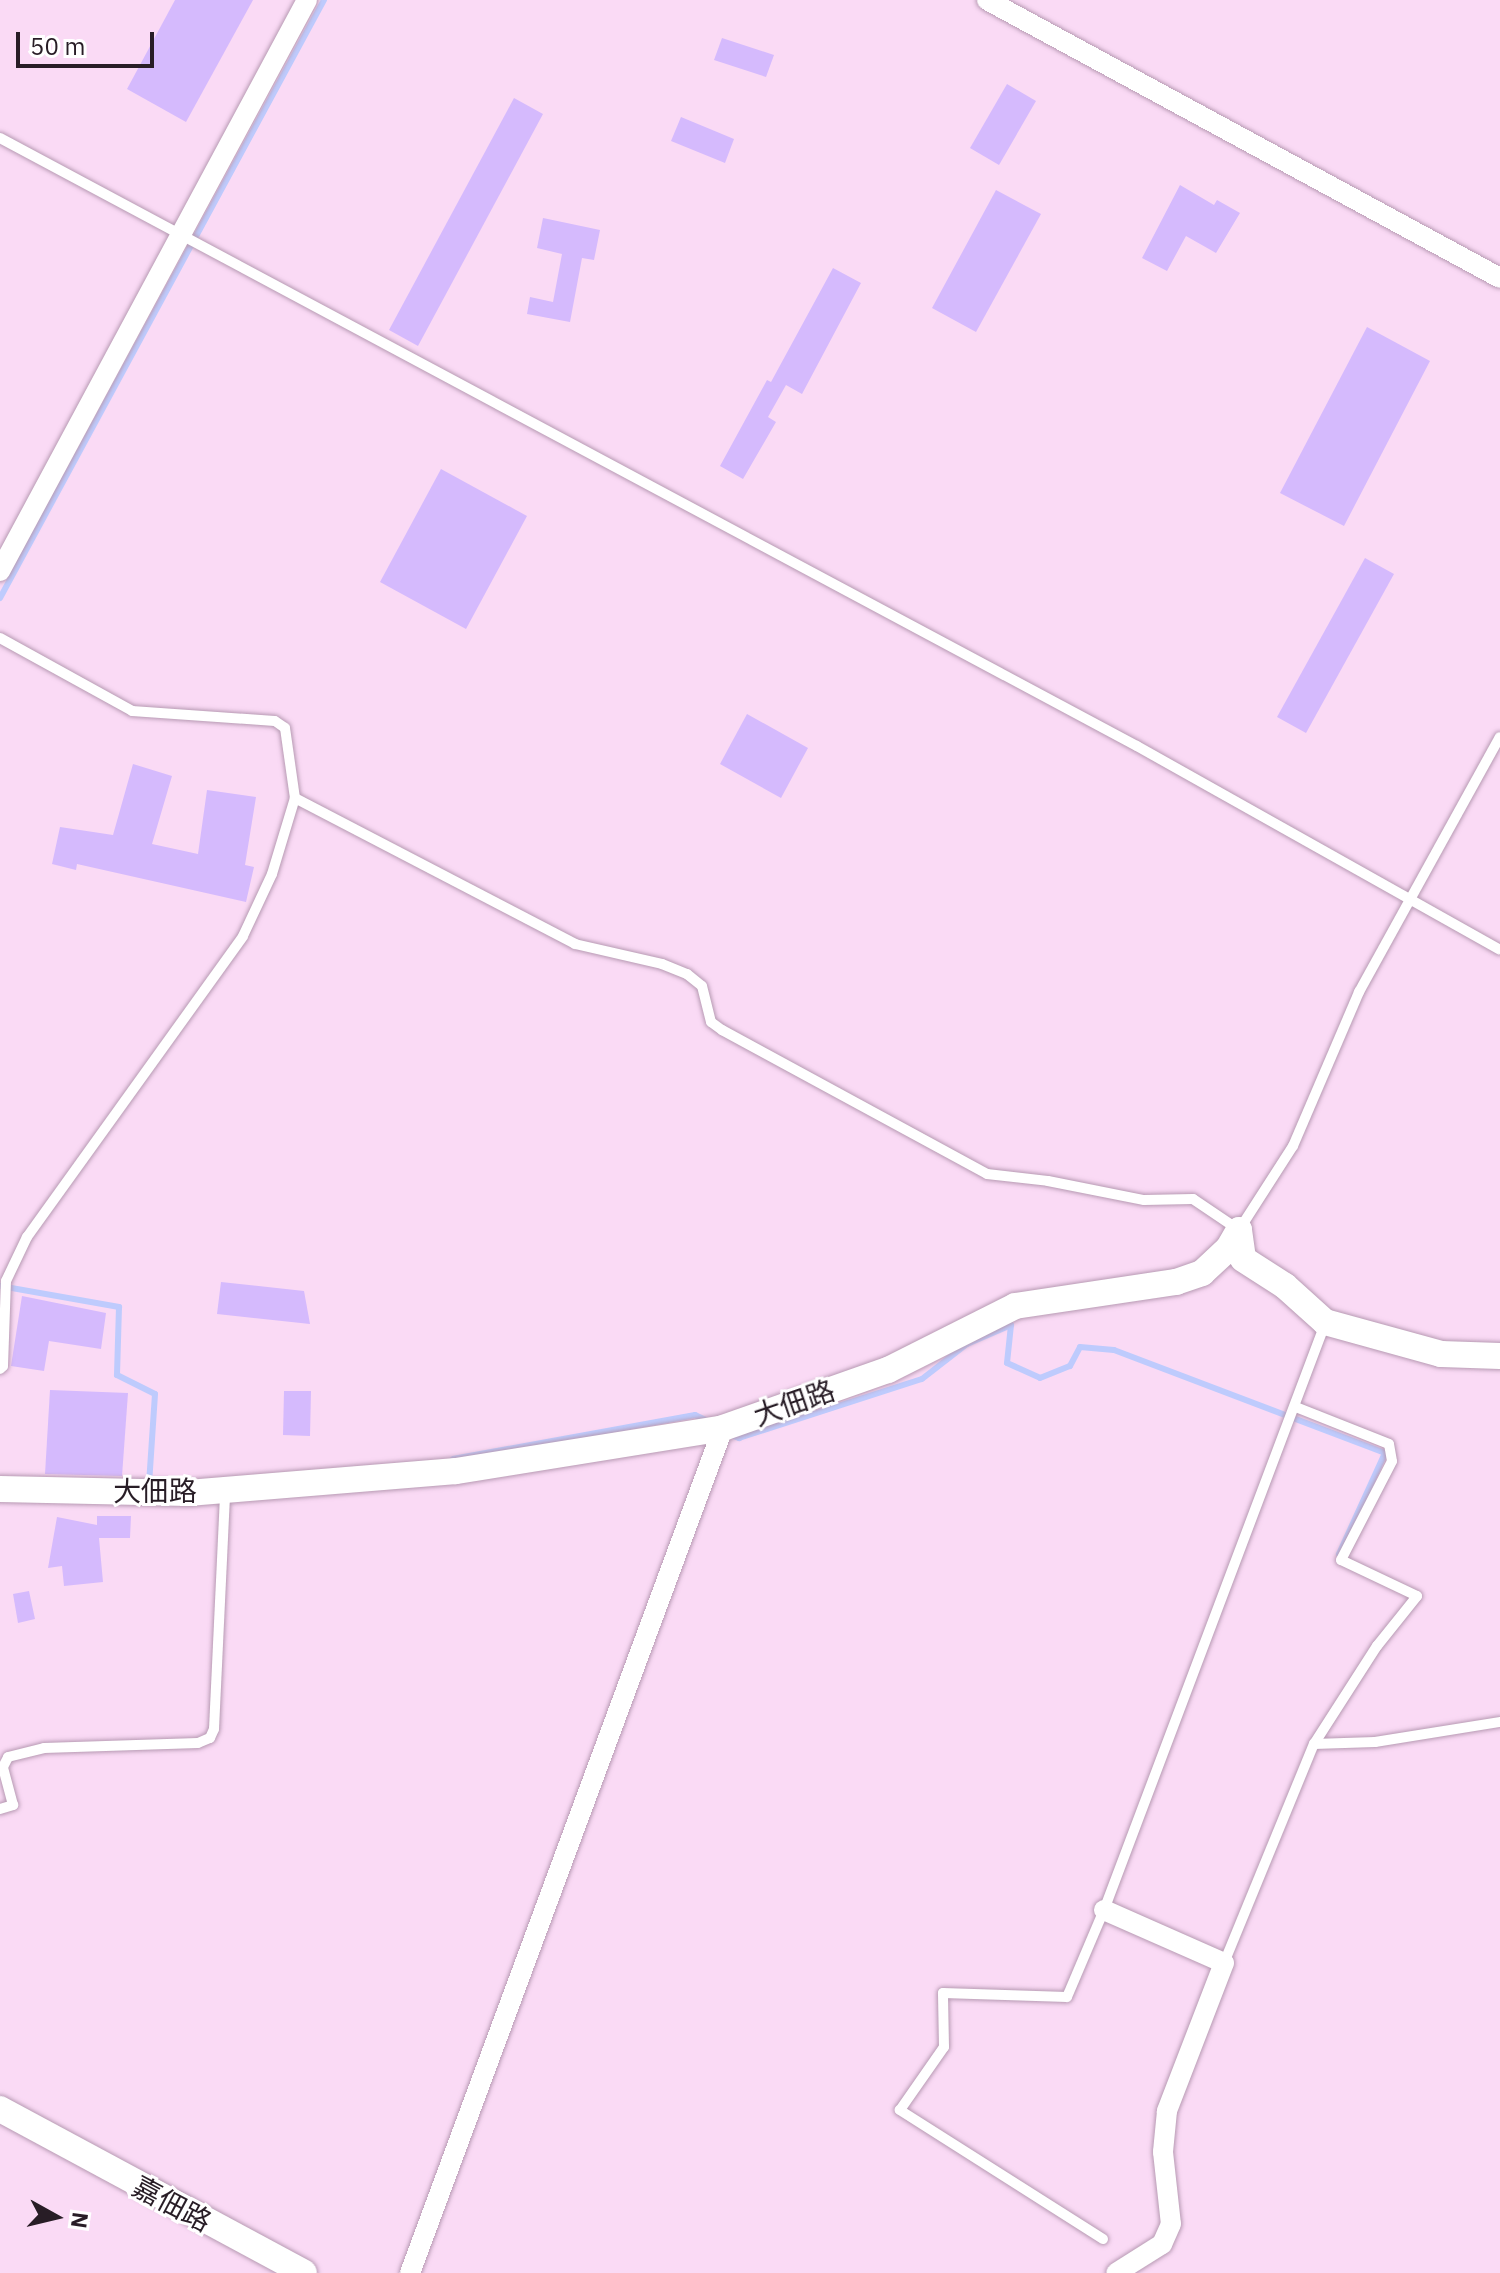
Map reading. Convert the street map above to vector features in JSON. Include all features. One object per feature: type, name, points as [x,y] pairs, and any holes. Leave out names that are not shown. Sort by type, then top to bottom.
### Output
[{"type":"street","points":[[0,571],[307,0]]},
{"type":"street","points":[[987,0],[1500,278]]},
{"type":"street","points":[[1239,1230],[1243,1259],[1285,1286],[1325,1322],[1441,1354],[1500,1356]]},
{"type":"street","name":"大佃路","points":[[0,1489],[188,1493],[456,1471],[723,1428],[888,1370],[1015,1306],[1176,1282],[1202,1273],[1228,1249],[1239,1230]]},
{"type":"street","points":[[410,2273],[723,1428]]},
{"type":"street","points":[[1104,1910],[1224,1963],[1167,2111],[1163,2152],[1171,2224],[1162,2244],[1116,2273]]},
{"type":"street","name":"嘉佃路","points":[[0,2109],[304,2273]]},
{"type":"lane","points":[[0,138],[1137,746],[1500,950]]},
{"type":"lane","points":[[0,638],[132,711],[275,721],[285,728],[295,798],[272,874],[243,936],[27,1237],[6,1281],[3,1366],[0,1369]]},
{"type":"lane","points":[[295,798],[575,944],[662,964],[687,974],[702,986],[711,1022],[722,1030],[987,1174],[1048,1181],[1144,1200],[1170,1197],[1193,1199],[1239,1230],[1293,1146],[1359,992],[1500,737]]},
{"type":"lane","points":[[1103,2239],[900,2110],[944,2047],[943,1993],[1067,1997],[1104,1910],[1296,1407],[1325,1322]]},
{"type":"lane","points":[[1224,1963],[1314,1744],[1377,1646],[1417,1596],[1341,1560],[1392,1461],[1389,1444],[1296,1407]]},
{"type":"lane","points":[[0,1809],[13,1805],[3,1767],[8,1757],[44,1748],[198,1743],[210,1738],[214,1729],[225,1490]]},
{"type":"lane","points":[[1314,1744],[1375,1742],[1500,1722]]},
{"type":"building","points":[[175,0],[253,0],[186,122],[127,89]]},
{"type":"building","points":[[722,38],[774,55],[766,77],[714,60]]},
{"type":"building","points":[[1007,84],[1036,101],[999,165],[970,148]]},
{"type":"building","points":[[514,98],[543,114],[418,346],[389,330]]},
{"type":"building","points":[[681,117],[734,139],[725,163],[671,141]]},
{"type":"building","points":[[1180,185],[1214,205],[1217,200],[1240,213],[1216,253],[1186,236],[1167,271],[1142,258]]},
{"type":"building","points":[[996,190],[1041,214],[976,332],[932,308]]},
{"type":"building","points":[[543,218],[600,230],[594,260],[582,258],[570,322],[527,314],[530,297],[553,302],[562,254],[537,248]]},
{"type":"building","points":[[833,268],[861,283],[802,394],[786,385],[768,417],[776,422],[743,479],[720,466],[767,380],[771,382]]},
{"type":"building","points":[[1367,327],[1430,361],[1344,526],[1280,493]]},
{"type":"building","points":[[441,469],[527,516],[466,629],[380,582]]},
{"type":"building","points":[[1365,558],[1394,574],[1306,733],[1277,717]]},
{"type":"building","points":[[747,714],[808,748],[781,798],[720,764]]},
{"type":"building","points":[[133,764],[172,776],[152,844],[198,854],[207,790],[256,797],[245,865],[254,867],[246,902],[77,864],[76,870],[52,864],[60,827],[113,835]]},
{"type":"building","points":[[221,1282],[304,1291],[310,1324],[217,1314]]},
{"type":"building","points":[[22,1296],[106,1313],[101,1349],[49,1341],[44,1371],[11,1366]]},
{"type":"building","points":[[50,1390],[128,1393],[122,1476],[45,1474]]},
{"type":"building","points":[[284,1391],[311,1391],[310,1436],[283,1435]]},
{"type":"building","points":[[97,1516],[131,1516],[130,1538],[99,1538],[103,1582],[64,1586],[62,1566],[48,1568],[57,1517],[97,1525]]},
{"type":"building","points":[[29,1591],[35,1619],[18,1623],[13,1594]]},
{"type":"waterway","points":[[0,598],[324,0]]},
{"type":"waterway","points":[[0,1286],[119,1307],[117,1375],[155,1394],[149,1484]]},
{"type":"waterway","points":[[731,1435],[739,1438],[922,1379],[967,1344],[1011,1325],[1007,1363],[1040,1378],[1070,1366],[1080,1347],[1114,1350],[1385,1453],[1339,1554]]},
{"type":"waterway","points":[[453,1459],[695,1415],[708,1421]]}]
